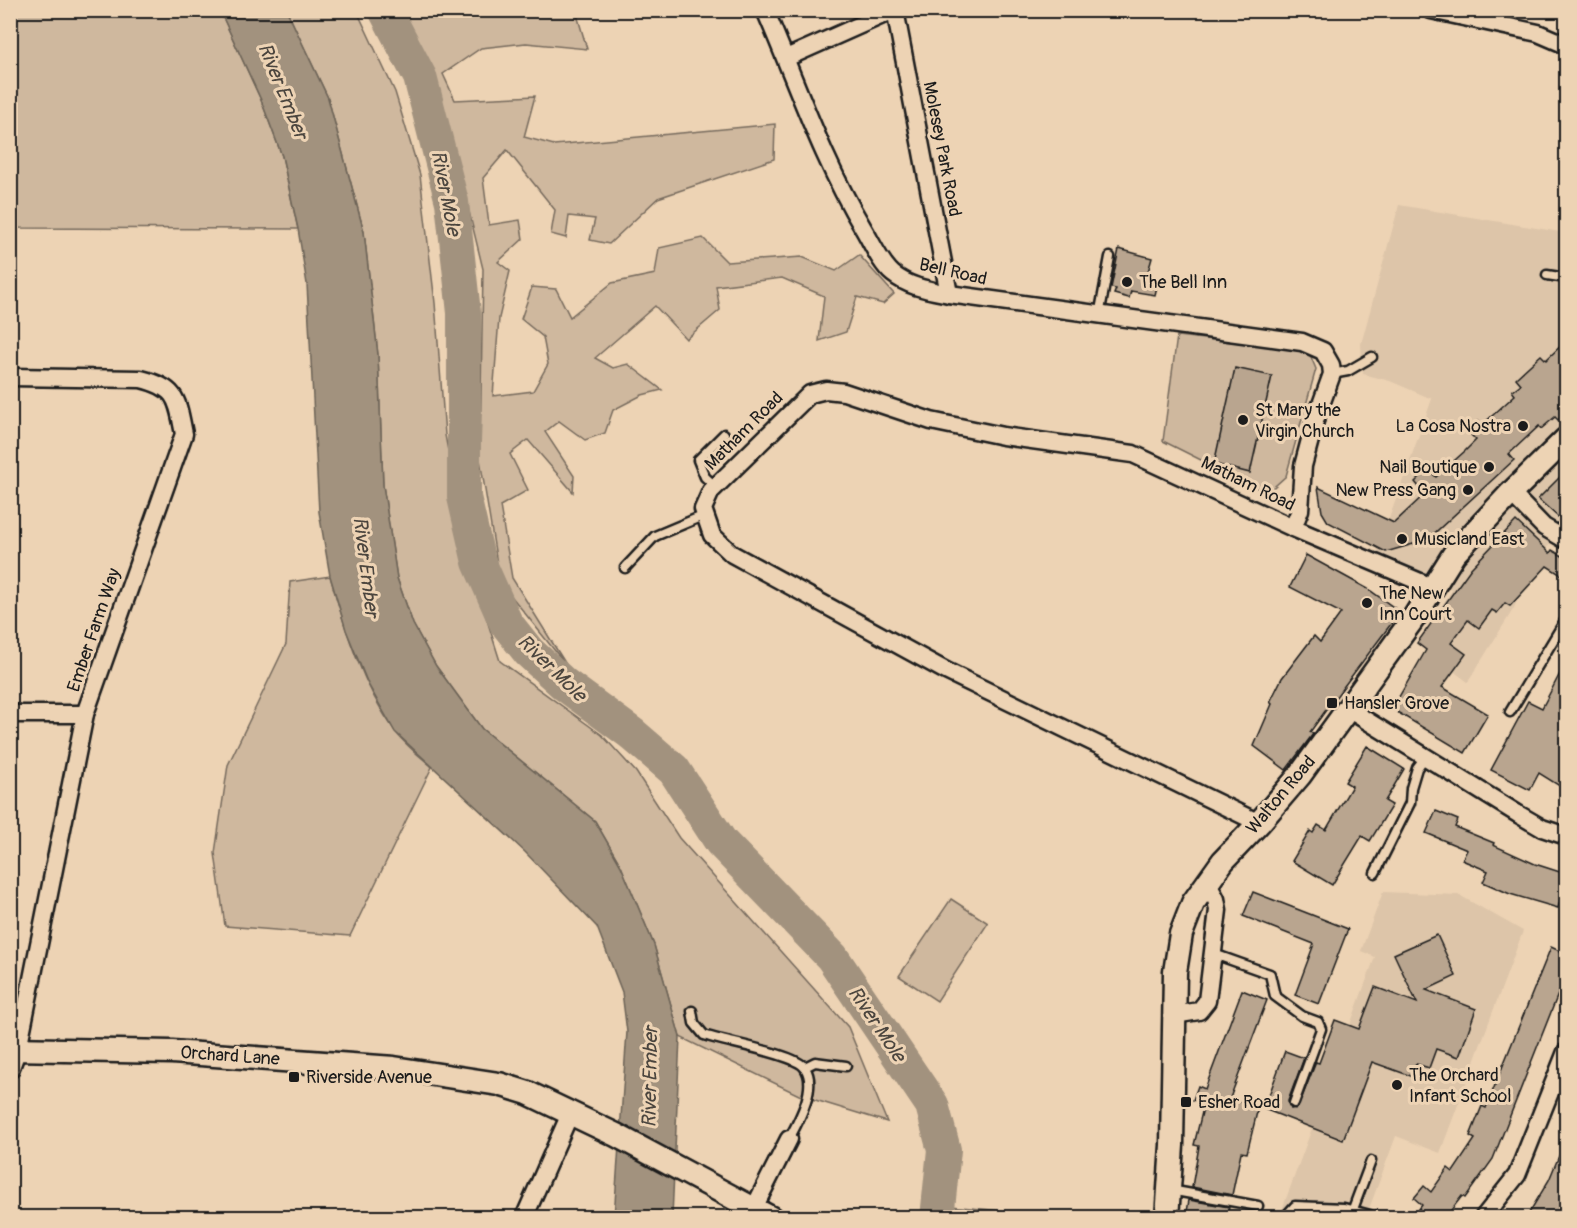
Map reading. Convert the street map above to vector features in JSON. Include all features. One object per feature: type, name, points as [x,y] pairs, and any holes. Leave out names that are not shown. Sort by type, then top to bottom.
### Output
[{"type":"main road","name":"Walton Road","points":[[1167,1218],[1175,972],[1181,934],[1193,903],[1223,861],[1300,775],[1348,710],[1454,554],[1511,493],[1566,440]]},
{"type":"main road","name":"Orchard Lane","points":[[13,1056],[172,1052],[394,1068],[499,1084],[528,1093],[616,1135],[762,1213]]},
{"type":"street","name":"Bell Road","points":[[765,10],[812,127],[846,200],[882,261],[895,276],[906,282],[949,294],[1310,344],[1327,357],[1332,374]]},
{"type":"street","points":[[786,58],[894,10]]},
{"type":"street","name":"Molesey Park Road","points":[[894,10],[949,294]]},
{"type":"street","points":[[1431,10],[1538,33],[1566,45]]},
{"type":"street","points":[[1293,528],[1300,510],[1303,466],[1315,421],[1332,374]]},
{"type":"street","name":"Ember Farm Way","points":[[10,378],[141,379],[160,384],[177,400],[184,434],[85,714],[13,1056]]},
{"type":"street","name":"Matham Road","points":[[705,515],[703,509],[716,487],[810,394],[826,390],[844,392],[931,421],[1003,436],[1133,454],[1293,528],[1432,587]]},
{"type":"street","points":[[1511,493],[1544,527],[1566,540]]},
{"type":"street","points":[[705,515],[712,535],[732,554],[946,671],[1259,823]]},
{"type":"street","points":[[1348,710],[1542,828],[1566,836]]},
{"type":"street","points":[[10,714],[85,714]]},
{"type":"street","points":[[1174,1015],[1199,1011],[1207,1001],[1218,910],[1216,898],[1207,882]]},
{"type":"street","points":[[1483,1218],[1516,1175],[1566,1052]]},
{"type":"street","points":[[524,1218],[570,1114]]},
{"type":"street","points":[[762,1213],[789,1139]]},
{"type":"lane","points":[[1099,316],[1110,257]]},
{"type":"lane","points":[[1547,275],[1566,278]]},
{"type":"lane","points":[[1332,374],[1348,371],[1372,357]]},
{"type":"lane","points":[[716,487],[705,477],[698,460],[724,434]]},
{"type":"lane","points":[[625,568],[655,536],[705,515]]},
{"type":"lane","points":[[1510,711],[1566,619]]},
{"type":"lane","points":[[1375,873],[1410,803],[1411,788],[1417,768],[1426,756]]},
{"type":"lane","points":[[1214,954],[1270,974],[1275,996],[1302,1016],[1317,1022],[1321,1029],[1294,1103]]},
{"type":"lane","points":[[692,1011],[694,1023],[704,1035],[792,1058],[805,1067],[809,1081],[806,1097],[789,1139]]},
{"type":"lane","points":[[805,1067],[815,1062],[846,1066]]},
{"type":"lane","points":[[1353,1209],[1371,1161]]},
{"type":"lane","points":[[1169,1190],[1258,1206]]},
{"type":"lane","points":[[1284,1218],[1294,1206],[1353,1209],[1381,1218]]},
{"type":"shaded area","points":[[523,10],[526,15],[576,11],[587,49],[526,43],[481,48],[443,74],[455,100],[535,96],[524,137],[554,145],[775,124],[774,159],[658,198],[609,244],[590,240],[595,219],[569,216],[566,238],[551,234],[555,210],[507,150],[483,178],[489,225],[520,220],[523,239],[498,262],[510,271],[499,318],[493,396],[533,391],[548,364],[543,337],[521,319],[532,287],[556,289],[570,317],[612,283],[655,274],[659,248],[703,238],[727,262],[802,257],[836,271],[859,255],[894,294],[883,304],[857,297],[846,332],[819,341],[824,296],[782,278],[716,286],[720,310],[686,339],[655,306],[595,358],[613,368],[628,364],[662,390],[642,395],[613,410],[605,433],[585,440],[559,421],[545,432],[574,476],[573,492],[528,440],[510,454],[528,490],[500,506],[512,578],[567,666],[500,582],[480,459],[483,269],[439,88],[399,11]]},
{"type":"shaded area","points":[[10,11],[220,11],[261,100],[282,156],[298,229],[11,228]]},
{"type":"shaded area","points":[[287,11],[357,11],[395,92],[420,175],[435,303],[445,435],[468,560],[500,661],[602,735],[636,772],[679,838],[848,1027],[887,1122],[799,1095],[680,1037],[654,945],[621,866],[595,821],[482,729],[436,666],[413,624],[397,578],[383,485],[378,355],[364,232],[328,98]]},
{"type":"shaded area","points":[[1399,205],[1566,233],[1566,530],[1534,559],[1514,608],[1468,682],[1417,644],[1452,590],[1377,552],[1432,399],[1390,381],[1363,374],[1361,344]]},
{"type":"shaded area","points":[[1177,336],[1308,350],[1316,369],[1286,476],[1267,493],[1163,441]]},
{"type":"shaded area","points":[[330,576],[348,636],[373,695],[399,736],[432,767],[350,936],[225,926],[215,853],[228,765],[286,644],[290,582]]},
{"type":"shaded area","name":"The Orchard Infant School","points":[[1383,892],[1459,895],[1523,931],[1440,1153],[1396,1136],[1369,1209],[1394,1217],[1279,1218],[1375,957],[1361,951]]},
{"type":"shaded area","points":[[951,899],[988,923],[937,1001],[899,976]]},
{"type":"shaded area","points":[[951,1206],[1062,1217],[950,1217]]},
{"type":"water","name":"River Ember","points":[[220,11],[287,11],[328,98],[364,232],[378,355],[383,485],[397,578],[413,624],[436,666],[482,729],[595,821],[621,866],[654,945],[680,1037],[672,1217],[614,1217],[627,1032],[622,992],[597,927],[525,852],[395,732],[368,684],[346,630],[330,576],[319,512],[307,284],[298,229],[282,156],[261,100]]},
{"type":"building","points":[[1119,249],[1152,258],[1147,275],[1159,278],[1155,295],[1131,291],[1129,298],[1114,294],[1116,289],[1111,288]]},
{"type":"building","points":[[1566,341],[1566,412],[1558,420],[1555,417],[1541,429],[1539,426],[1509,454],[1514,460],[1427,540],[1386,552],[1328,522],[1322,512],[1318,487],[1394,523],[1425,494],[1415,482],[1428,469],[1436,477],[1465,451],[1476,440],[1467,431],[1478,421],[1482,425],[1515,395],[1512,391],[1521,384],[1516,378],[1541,355],[1546,360]]},
{"type":"building","name":"St Mary the Virgin Church","points":[[1235,368],[1272,376],[1250,473],[1214,464]]},
{"type":"building","points":[[1566,471],[1566,524],[1538,499]]},
{"type":"building","points":[[1516,521],[1550,553],[1552,550],[1566,558],[1566,578],[1547,566],[1510,606],[1505,603],[1497,613],[1492,610],[1479,628],[1468,620],[1451,643],[1466,654],[1442,687],[1488,714],[1465,753],[1392,709],[1426,650],[1417,643],[1471,568]]},
{"type":"building","points":[[1306,555],[1368,589],[1400,612],[1310,732],[1313,734],[1286,770],[1254,746],[1272,704],[1270,702],[1282,678],[1314,636],[1320,642],[1341,613],[1290,587]]},
{"type":"building","points":[[1566,662],[1566,790],[1539,773],[1530,790],[1491,770],[1528,701],[1542,708]]},
{"type":"building","points":[[1367,746],[1404,769],[1385,801],[1392,805],[1370,841],[1362,836],[1332,885],[1292,861],[1310,831],[1313,833],[1318,825],[1326,830],[1352,786],[1345,782]]},
{"type":"building","points":[[1436,811],[1458,820],[1455,827],[1494,843],[1493,845],[1535,864],[1563,873],[1561,879],[1566,882],[1558,908],[1510,894],[1483,882],[1488,871],[1462,860],[1467,850],[1426,833]]},
{"type":"building","points":[[1253,892],[1348,929],[1319,1004],[1295,995],[1314,944],[1243,916]]},
{"type":"building","points":[[1437,935],[1456,976],[1426,990],[1476,1009],[1459,1057],[1436,1049],[1429,1068],[1416,1064],[1411,1076],[1372,1062],[1343,1140],[1264,1109],[1285,1051],[1304,1058],[1288,1101],[1291,1109],[1298,1107],[1316,1062],[1319,1063],[1335,1020],[1359,1029],[1375,987],[1417,1003],[1394,954]]},
{"type":"building","points":[[1551,947],[1566,954],[1566,974],[1493,1159],[1465,1198],[1462,1196],[1445,1218],[1412,1218],[1422,1205],[1414,1198],[1424,1186],[1431,1192],[1448,1168],[1453,1172],[1475,1139],[1470,1136],[1482,1106],[1486,1108]]},
{"type":"building","points":[[1242,990],[1267,1000],[1230,1098],[1258,1108],[1247,1153],[1241,1152],[1232,1195],[1192,1187],[1199,1146],[1194,1145],[1204,1104],[1193,1100],[1198,1086],[1205,1089]]},
{"type":"building","points":[[1566,1139],[1566,1197],[1554,1218],[1526,1218],[1549,1180]]},
{"type":"building","points":[[1189,1200],[1229,1207],[1227,1218],[1186,1218]]},
{"type":"waterway","name":"River Mole","points":[[385,10],[420,77],[452,202],[464,313],[464,497],[479,562],[506,623],[529,652],[564,684],[631,733],[674,770],[721,842],[832,957],[932,1105],[944,1150],[937,1218]]},
{"type":"place","name":"The Bell Inn","points":[[1127,282]]},
{"type":"place","name":"St Mary the Virgin Church","points":[[1243,420]]},
{"type":"place","name":"La Cosa Nostra","points":[[1523,426]]},
{"type":"place","name":"Nail Boutique","points":[[1489,467]]},
{"type":"place","name":"New Press Gang","points":[[1468,490]]},
{"type":"place","name":"Musicland East","points":[[1402,539]]},
{"type":"place","name":"The New Inn Court","points":[[1367,603]]},
{"type":"place","name":"Hansler Grove","points":[[1332,703]]},
{"type":"place","name":"Riverside Avenue","points":[[294,1077]]},
{"type":"place","name":"The Orchard Infant School","points":[[1397,1085]]},
{"type":"place","name":"Esher Road","points":[[1186,1102]]}]
